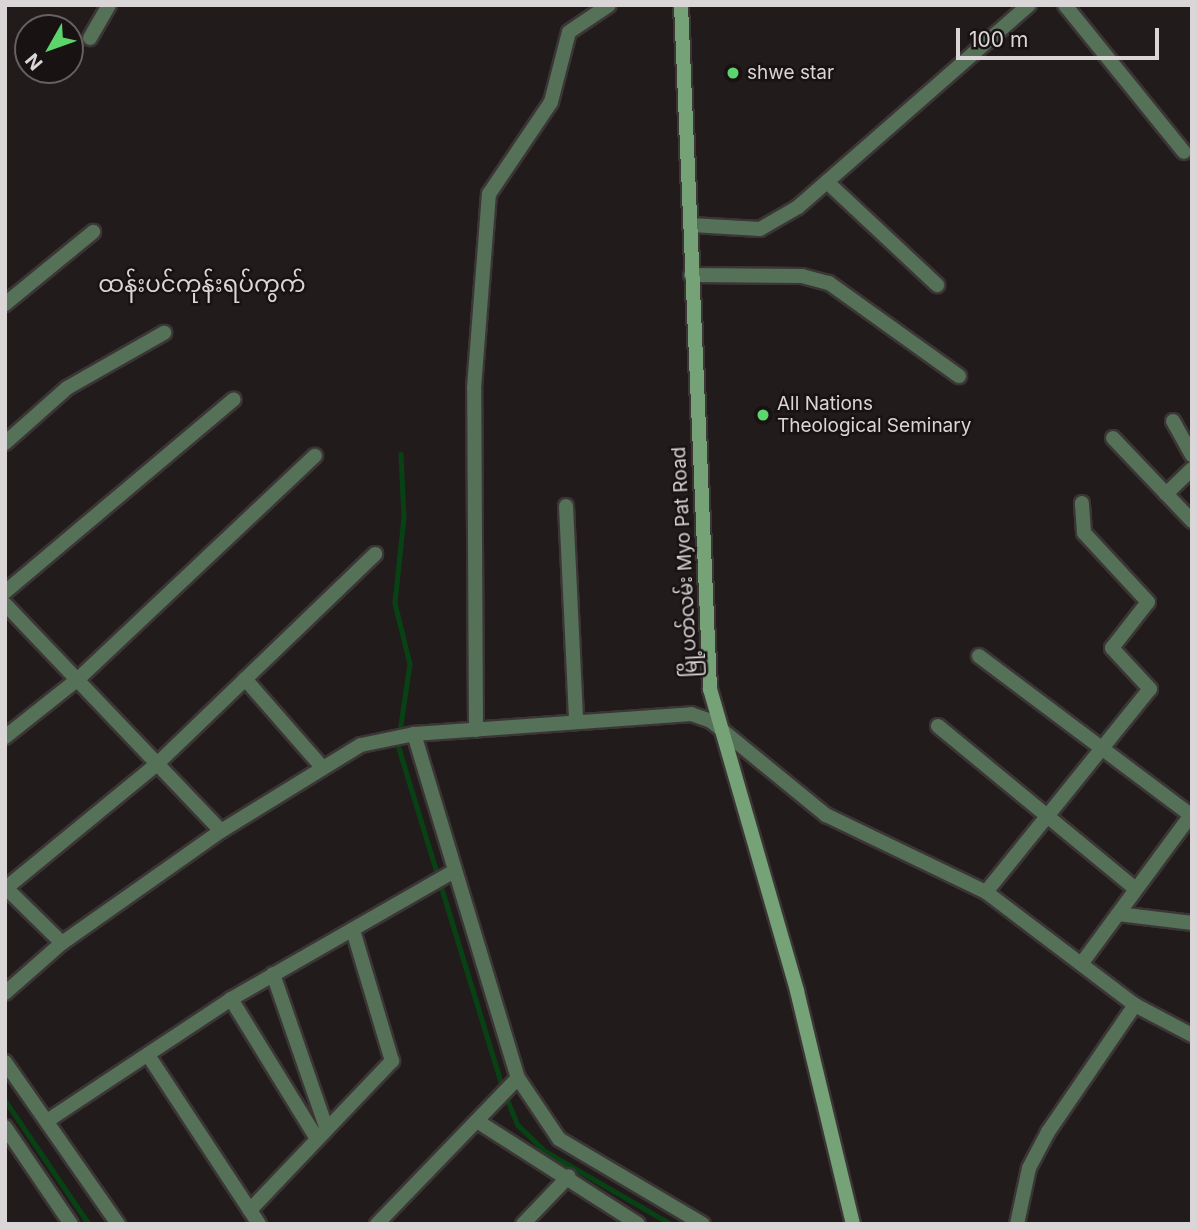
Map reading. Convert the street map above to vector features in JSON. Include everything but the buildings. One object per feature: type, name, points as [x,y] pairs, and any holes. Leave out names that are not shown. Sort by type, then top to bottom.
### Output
[{"type":"main road","name":"မြို့ပတ်လမ်း Myo Pat Road","points":[[681,5],[707,662],[853,1224]]},
{"type":"street","points":[[477,730],[474,388],[489,194],[551,102],[569,32],[609,5]]},
{"type":"street","points":[[691,225],[760,229],[827,182],[1029,5]]},
{"type":"street","points":[[1065,5],[1184,152]]},
{"type":"street","points":[[90,38],[104,6]]},
{"type":"street","points":[[827,182],[937,285]]},
{"type":"street","points":[[5,304],[93,232]]},
{"type":"street","points":[[691,275],[802,276],[829,283],[959,376]]},
{"type":"street","points":[[5,443],[67,388],[164,333]]},
{"type":"street","points":[[5,592],[234,400]]},
{"type":"street","points":[[1173,421],[1188,450]]},
{"type":"street","points":[[1188,450],[1192,431]]},
{"type":"street","points":[[1113,438],[1192,521]]},
{"type":"street","points":[[5,737],[77,680],[315,456]]},
{"type":"street","points":[[1167,494],[1192,469]]},
{"type":"street","points":[[986,892],[1045,815],[1150,689],[1112,648],[1148,602],[1084,533],[1082,503]]},
{"type":"street","points":[[566,506],[576,722]]},
{"type":"street","points":[[62,943],[6,888],[157,764],[375,554]]},
{"type":"street","points":[[5,604],[220,831]]},
{"type":"street","points":[[979,656],[1191,815],[1084,960]]},
{"type":"street","points":[[245,679],[323,768]]},
{"type":"street","points":[[5,993],[62,943],[220,831],[360,745],[414,734],[691,714],[723,731],[826,815],[986,892],[1084,960],[1135,1005],[1192,1035]]},
{"type":"street","points":[[938,726],[1136,888]]},
{"type":"street","points":[[414,734],[453,872],[518,1078],[559,1139],[703,1224]]},
{"type":"street","points":[[50,1119],[231,999],[453,872]]},
{"type":"street","points":[[1118,914],[1192,923]]},
{"type":"street","points":[[250,1210],[393,1055],[353,930]]},
{"type":"street","points":[[273,974],[321,1132]]},
{"type":"street","points":[[231,999],[321,1132]]},
{"type":"street","points":[[1017,1224],[1029,1168],[1048,1132],[1135,1005]]},
{"type":"street","points":[[148,1055],[259,1224]]},
{"type":"street","points":[[5,1062],[50,1119],[118,1224]]},
{"type":"street","points":[[377,1224],[518,1078]]},
{"type":"street","points":[[477,1121],[569,1176],[638,1224]]},
{"type":"street","points":[[6,1131],[71,1224]]},
{"type":"street","points":[[523,1224],[569,1176]]},
{"type":"waterway","points":[[401,454],[404,517],[395,603],[410,664],[398,745],[503,1088]]},
{"type":"waterway","points":[[506,1096],[518,1125],[545,1151],[671,1224]]},
{"type":"waterway","points":[[5,1100],[89,1224]]},
{"type":"place","name":"shwe star","points":[[733,73]]},
{"type":"place","name":"All Nations Theological Seminary","points":[[763,415]]},
{"type":"district","name":"ထန်းပင်ကုန်းရပ်ကွက်","points":[[202,284]]}]
